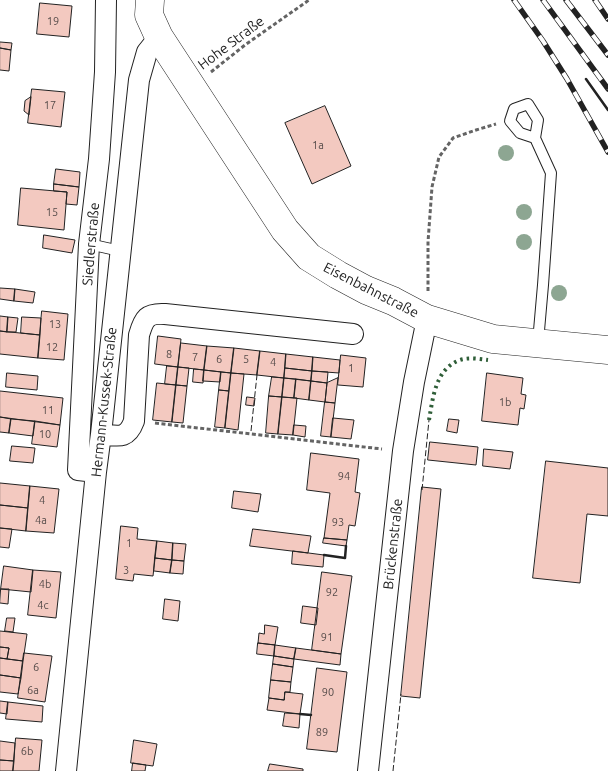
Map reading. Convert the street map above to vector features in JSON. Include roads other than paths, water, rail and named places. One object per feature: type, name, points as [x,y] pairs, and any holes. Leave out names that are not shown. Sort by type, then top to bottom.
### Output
[{"type":"street","name":"Siedlerstraße","points":[[96,472],[78,470],[89,244],[99,159],[105,81],[106,0]]},
{"type":"street","name":"Eisenbahnstraße","points":[[150,0],[149,15],[159,37],[285,230],[309,257],[366,290],[393,301],[427,319],[493,339],[608,350]]},
{"type":"street","name":"Hermann-Kussek-Straße","points":[[66,771],[96,472],[139,80],[147,52],[159,37]]},
{"type":"street","points":[[101,434],[118,436],[131,430],[134,421],[138,335],[142,323],[148,316],[165,314],[353,334]]},
{"type":"street","name":"Brückenstraße","points":[[368,771],[403,451],[414,382],[427,319]]},
{"type":"lane","points":[[535,138],[520,133],[510,121],[514,108],[528,104],[538,120],[535,138],[551,173],[544,285],[538,343]]},
{"type":"lane","points":[[89,244],[120,251]]},
{"type":"railway","points":[[514,0],[567,79],[608,152]]},
{"type":"railway","points":[[543,0],[608,89]]},
{"type":"railway","points":[[566,0],[608,55]]},
{"type":"railway","points":[[595,0],[608,19]]}]
